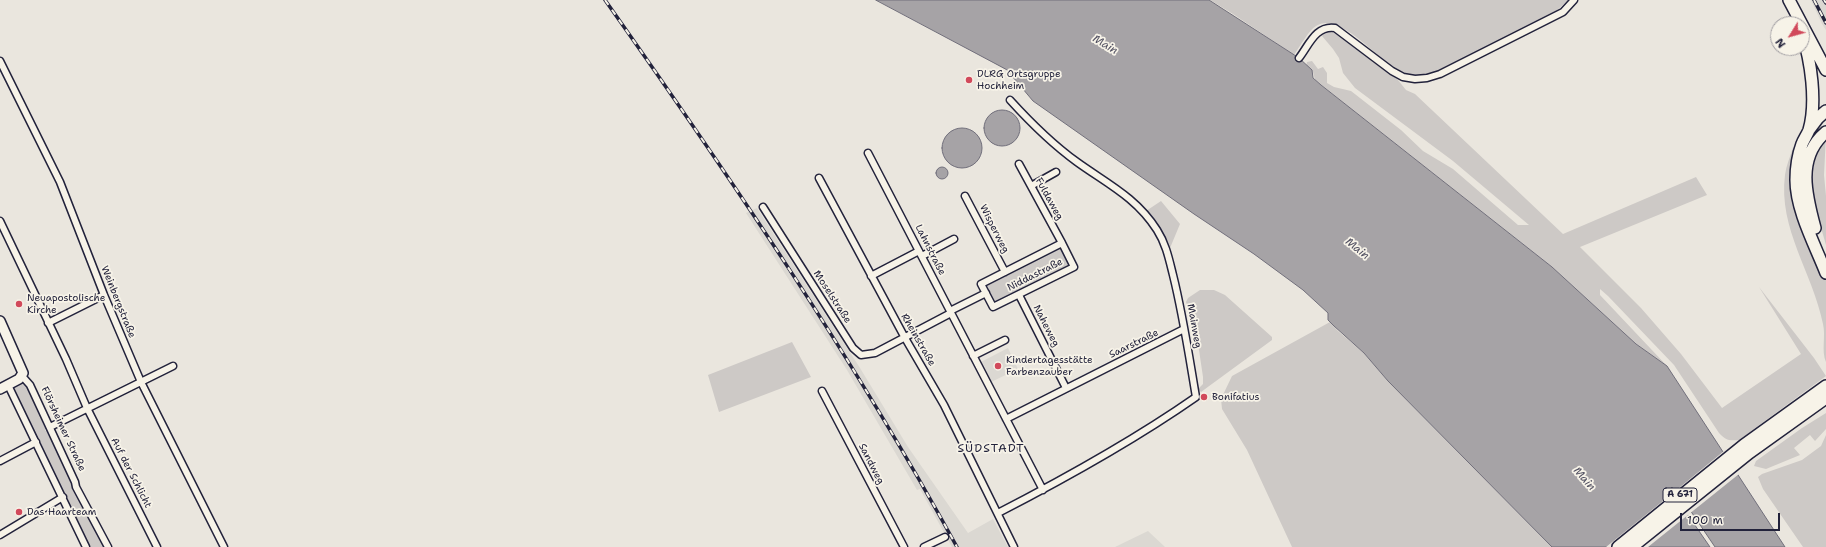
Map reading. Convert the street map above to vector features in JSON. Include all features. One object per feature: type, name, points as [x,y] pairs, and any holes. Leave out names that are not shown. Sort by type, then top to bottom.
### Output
[{"type":"highway","points":[[1788,0],[1796,16]]},
{"type":"highway","points":[[1793,0],[1798,16]]},
{"type":"highway","points":[[1810,42],[1826,70]]},
{"type":"highway","points":[[1808,56],[1811,74],[1812,103],[1809,131]]},
{"type":"highway","points":[[1826,111],[1818,118],[1809,131],[1801,146],[1797,164],[1797,190],[1800,207],[1826,273]]},
{"type":"highway","points":[[1826,132],[1811,150],[1806,163],[1805,177],[1814,226],[1826,260]]},
{"type":"highway","name":"A 671","points":[[1632,547],[1746,449],[1802,415],[1824,390]]},
{"type":"highway","name":"A 671","points":[[1618,547],[1824,390]]},
{"type":"highway","points":[[1802,415],[1826,406]]},
{"type":"main road","name":"Flörsheimer Straße","points":[[0,321],[21,367],[22,376]]},
{"type":"main road","points":[[4,387],[22,376]]},
{"type":"street","points":[[1299,58],[1319,31],[1329,27],[1335,28],[1392,71],[1403,77],[1415,79],[1427,78],[1440,74],[1563,12],[1574,0]]},
{"type":"street","name":"Weinbergstraße","points":[[0,62],[60,182],[104,295],[141,382],[224,547]]},
{"type":"street","name":"Mainweg","points":[[998,513],[1043,490],[1160,422],[1196,397],[1179,299],[1166,247],[1156,228],[1139,208],[1122,192],[1076,161],[1051,141],[1010,100]]},
{"type":"street","name":"Lahnstraße","points":[[868,153],[1043,490]]},
{"type":"street","name":"Fuldaweg","points":[[1019,164],[1062,243]]},
{"type":"street","points":[[1031,186],[1056,172]]},
{"type":"street","name":"Rheinstraße","points":[[818,178],[905,338],[944,405],[1014,547]]},
{"type":"street","name":"Wisperweg","points":[[966,196],[1005,272]]},
{"type":"street","name":"Moselstraße","points":[[763,207],[856,352],[861,355],[875,353],[905,338]]},
{"type":"street","name":"Auf der Schlicht","points":[[0,221],[87,408],[157,547]]},
{"type":"street","points":[[871,276],[954,238]]},
{"type":"street","name":"Niddastraße","points":[[1062,243],[1074,267],[993,307],[981,284],[1062,243]]},
{"type":"street","points":[[905,338],[986,293]]},
{"type":"street","points":[[48,323],[104,295]]},
{"type":"street","name":"Naheweg","points":[[1019,295],[1066,388]]},
{"type":"street","name":"Saarstraße","points":[[1006,419],[1184,329]]},
{"type":"street","points":[[973,356],[1005,340]]},
{"type":"street","points":[[50,426],[173,366]]},
{"type":"street","name":"Flörsheimer Straße","points":[[22,376],[30,385],[78,490],[108,547]]},
{"type":"street","points":[[4,387],[36,442],[86,547]]},
{"type":"street","name":"Sandweg","points":[[822,390],[904,547]]},
{"type":"street","points":[[0,461],[36,442]]},
{"type":"street","points":[[0,535],[63,497]]},
{"type":"street","points":[[924,547],[945,537]]},
{"type":"shaded area","points":[[1210,0],[1568,0],[1555,12],[1439,71],[1419,75],[1410,75],[1396,69],[1349,32],[1337,25],[1326,23],[1313,28],[1294,55]]},
{"type":"shaded area","points":[[1811,0],[1826,0],[1826,30],[1822,24]]},
{"type":"shaded area","points":[[1326,32],[1334,33],[1398,80],[1406,90],[1415,94],[1563,234],[1696,177],[1707,195],[1580,247],[1641,308],[1681,354],[1722,408],[1801,354],[1759,287],[1814,358],[1826,376],[1739,440],[1726,439],[1719,433],[1674,365],[1600,289],[1600,295],[1667,366],[1636,344],[1552,267],[1315,80],[1313,72],[1306,66],[1307,62],[1312,61],[1318,69],[1323,67],[1327,73],[1327,83],[1334,87],[1351,91],[1401,130],[1423,151],[1453,169],[1518,225],[1529,225],[1453,161],[1355,88],[1343,73],[1339,58],[1322,36]]},
{"type":"shaded area","points":[[1826,135],[1824,175],[1826,196],[1826,245],[1810,190],[1812,161]]},
{"type":"shaded area","points":[[1796,146],[1794,164],[1826,278],[1826,362],[1824,353],[1823,324],[1812,287],[1791,232],[1784,195],[1787,165],[1793,148]]},
{"type":"shaded area","points":[[1161,201],[1180,224],[1170,248],[1159,227],[1146,211]]},
{"type":"shaded area","points":[[757,208],[860,368],[908,447],[968,533],[993,519],[1008,547],[952,547],[920,489],[917,490],[847,370],[746,213]]},
{"type":"shaded area","points":[[1060,247],[1070,266],[995,304],[986,285]]},
{"type":"shaded area","points":[[1200,290],[1214,290],[1225,295],[1272,337],[1272,340],[1201,392],[1198,389],[1203,384],[1203,377],[1196,330],[1186,302],[1188,298]]},
{"type":"shaded area","points":[[1330,322],[1338,331],[1364,353],[1388,381],[1552,547],[1292,547],[1247,450],[1222,409],[1221,399],[1232,376]]},
{"type":"shaded area","points":[[792,342],[811,377],[719,412],[708,375]]},
{"type":"shaded area","name":"Kindertagesstätte Farbenzauber","points":[[1008,348],[1018,369],[989,383],[979,363]]},
{"type":"shaded area","points":[[24,382],[30,388],[28,389],[45,431],[46,430],[104,547],[90,547],[38,442],[39,440],[37,440],[14,391],[15,386]]},
{"type":"shaded area","points":[[1826,413],[1826,429],[1815,441],[1810,435],[1794,448],[1800,455],[1766,469],[1754,466],[1756,461],[1802,428]]},
{"type":"shaded area","points":[[1826,435],[1826,547],[1803,547],[1763,489],[1758,477],[1762,474],[1802,460],[1821,446]]},
{"type":"shaded area","points":[[1148,531],[1165,547],[1115,547]]},
{"type":"water","name":"Main","points":[[876,0],[1209,0],[1299,58],[1312,70],[1313,78],[1321,85],[1552,267],[1636,344],[1667,366],[1785,547],[1715,547],[1690,510],[1672,487],[1670,489],[1710,547],[1552,547],[1388,381],[1364,353],[1328,320],[1328,313],[1303,290],[1254,254],[1194,214],[1033,101],[1007,70]]},
{"type":"water","points":[[1006,110],[1015,115],[1019,121],[1019,135],[1015,141],[1006,146],[998,146],[989,141],[985,135],[984,124],[989,115],[995,111]]},
{"type":"water","points":[[966,128],[973,131],[979,137],[982,148],[981,156],[973,165],[966,168],[958,168],[951,165],[943,156],[942,144],[945,137],[954,129]]},
{"type":"water","points":[[942,167],[946,169],[948,173],[946,177],[942,179],[938,177],[936,173],[938,169]]},
{"type":"pier","points":[[1724,451],[1739,474],[1648,547],[1606,547]]},
{"type":"railway","points":[[605,0],[698,133],[833,337],[876,406],[957,547]]},
{"type":"railway","points":[[1814,0],[1826,23]]},
{"type":"place","name":"DLRG Ortsgruppe Hochheim","points":[[969,80]]},
{"type":"place","name":"Neuapostolische Kirche","points":[[19,304]]},
{"type":"place","name":"Kindertagesstätte Farbenzauber","points":[[998,366]]},
{"type":"place","name":"Bonifatius","points":[[1204,397]]},
{"type":"place","name":"Das Haarteam","points":[[19,512]]},
{"type":"district","name":"SÜDSTADT","points":[[991,449]]}]
